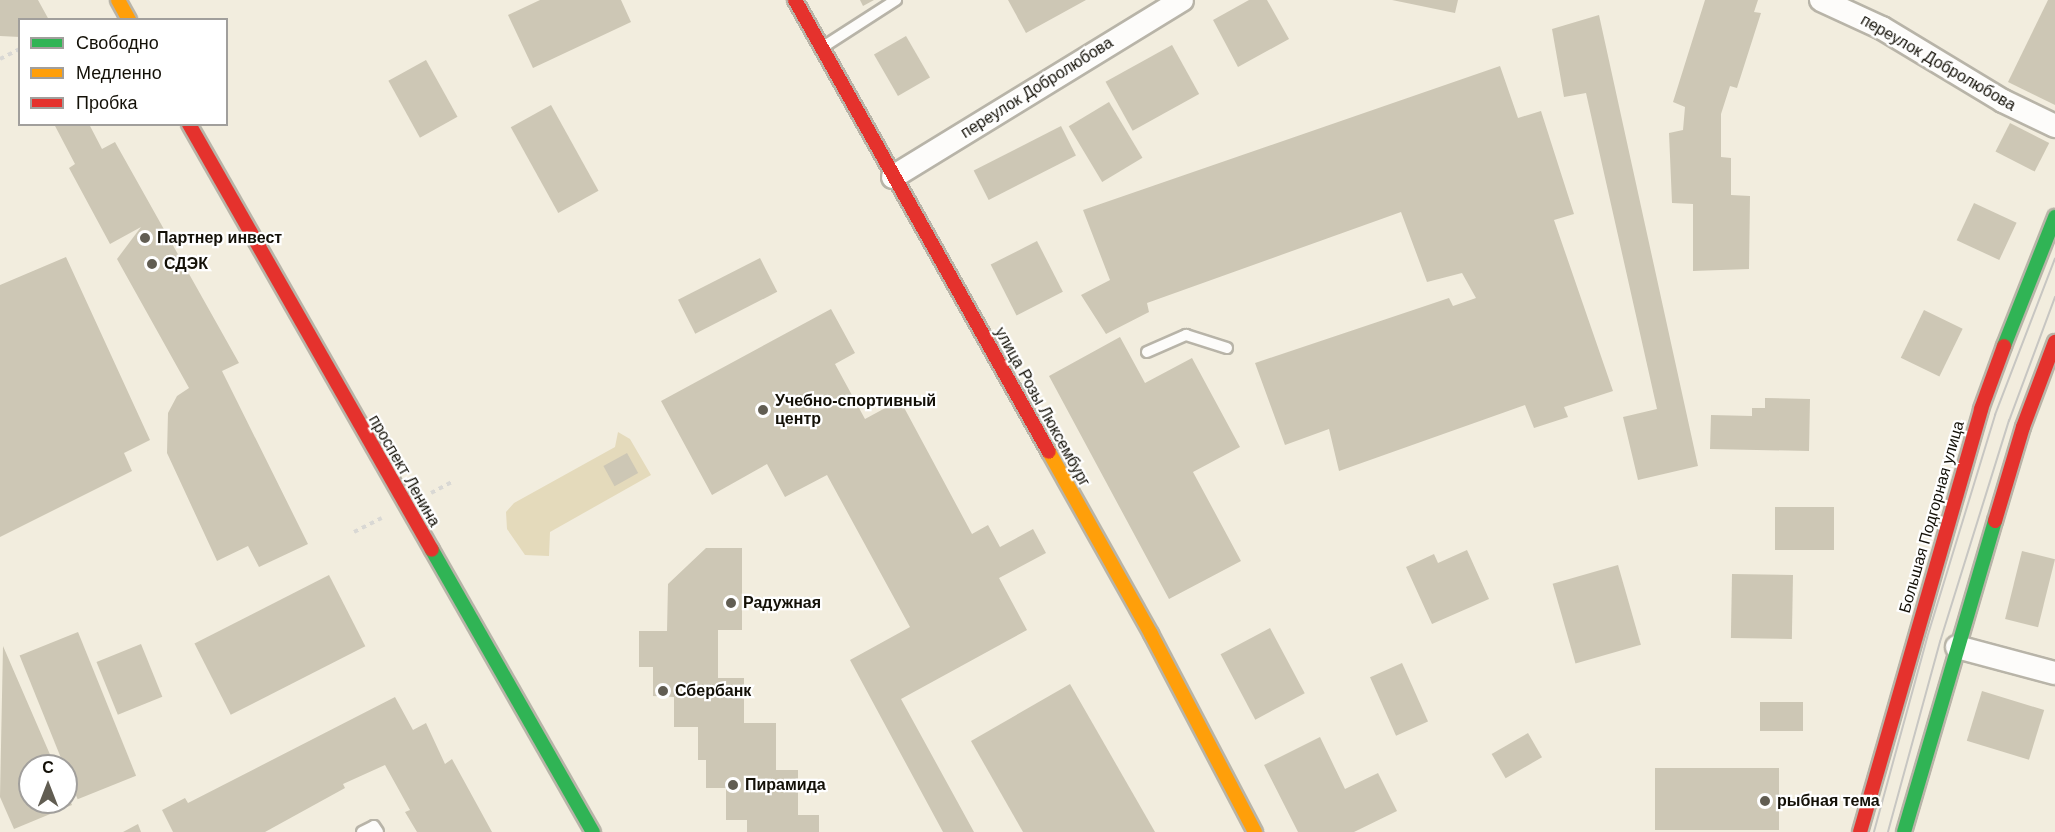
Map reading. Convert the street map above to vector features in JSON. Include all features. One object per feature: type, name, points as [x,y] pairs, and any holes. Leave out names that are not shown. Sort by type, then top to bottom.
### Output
[{"type":"main road","points":[[118,0],[128,18]]},
{"type":"main road","name":"улица Розы Люксембург","points":[[795,0],[1151,634],[1255,832]]},
{"type":"main road","name":"проспект Ленина","points":[[190,126],[593,832]]},
{"type":"main road","name":"Большая Подгорная улица","points":[[1860,832],[1981,408],[2024,289],[2055,218]]},
{"type":"main road","points":[[1904,832],[2023,427],[2055,342]]},
{"type":"street","name":"переулок Добролюбова","points":[[893,177],[1182,0]]},
{"type":"street","name":"переулок Добролюбова","points":[[1821,0],[1882,28],[2003,101],[2055,126]]},
{"type":"street","points":[[1957,647],[2055,673]]},
{"type":"lane","points":[[822,48],[896,0]]},
{"type":"lane","points":[[1147,352],[1186,335],[1227,348]]},
{"type":"lane","points":[[362,832],[374,826],[378,832]]},
{"type":"path","points":[[0,59],[18,50]]},
{"type":"path","points":[[432,493],[452,482]]},
{"type":"path","points":[[354,532],[378,520]]},
{"type":"shaded area","points":[[618,432],[630,439],[651,475],[550,532],[549,556],[525,555],[507,529],[506,512],[514,503],[615,447]]},
{"type":"building","points":[[0,0],[38,0],[48,18],[18,18],[18,37],[0,36]]},
{"type":"building","points":[[540,0],[621,0],[631,22],[533,68],[508,15]]},
{"type":"building","points":[[860,0],[874,0],[863,6]]},
{"type":"building","points":[[1008,0],[1086,0],[1026,33]]},
{"type":"building","points":[[1249,0],[1267,0],[1289,39],[1238,67],[1213,20]]},
{"type":"building","points":[[1392,0],[1458,0],[1455,13]]},
{"type":"building","points":[[1705,0],[1758,0],[1754,12],[1761,13],[1737,88],[1730,86],[1721,114],[1721,157],[1731,158],[1731,195],[1750,196],[1749,269],[1693,271],[1693,204],[1672,203],[1669,133],[1683,130],[1685,107],[1673,102]]},
{"type":"building","points":[[2048,0],[2055,0],[2055,105],[2008,82]]},
{"type":"building","points":[[1599,15],[1698,466],[1638,480],[1623,417],[1657,409],[1586,93],[1564,97],[1552,29]]},
{"type":"building","points":[[906,36],[930,78],[898,96],[874,54]]},
{"type":"building","points":[[1172,45],[1199,94],[1133,131],[1106,82]]},
{"type":"building","points":[[426,60],[458,117],[420,138],[388,81]]},
{"type":"building","points":[[1500,66],[1518,118],[1541,111],[1574,214],[1554,220],[1613,391],[1564,407],[1568,417],[1534,428],[1525,405],[1339,471],[1329,429],[1285,445],[1255,363],[1449,298],[1453,306],[1476,298],[1462,273],[1427,282],[1401,212],[1147,303],[1149,312],[1106,334],[1081,295],[1110,280],[1083,210]]},
{"type":"building","points":[[1109,102],[1142,158],[1102,182],[1069,126]]},
{"type":"building","points":[[551,105],[599,191],[558,213],[511,127]]},
{"type":"building","points":[[2010,123],[2049,143],[2035,171],[1995,152]]},
{"type":"building","points":[[55,126],[90,126],[102,149],[115,142],[239,363],[222,371],[308,544],[259,567],[248,546],[217,561],[167,453],[168,413],[177,396],[189,388],[117,259],[141,227],[110,244],[69,168],[75,164]]},
{"type":"building","points":[[1061,126],[1076,155],[989,200],[974,170]]},
{"type":"building","points":[[1974,203],[2017,223],[1999,260],[1957,240]]},
{"type":"building","points":[[1037,241],[1063,292],[1017,315],[991,265]]},
{"type":"building","points":[[66,257],[150,440],[124,453],[132,471],[0,537],[0,285]]},
{"type":"building","points":[[760,258],[777,292],[695,334],[678,300]]},
{"type":"building","points":[[831,309],[855,353],[835,364],[865,419],[900,400],[972,534],[988,525],[1000,547],[1033,529],[1046,553],[999,578],[1027,630],[901,699],[974,832],[943,832],[850,660],[910,627],[827,475],[785,497],[767,464],[712,495],[661,401]]},
{"type":"building","points":[[1924,310],[1963,329],[1939,376],[1901,358]]},
{"type":"building","points":[[1120,337],[1145,383],[1192,358],[1240,447],[1193,472],[1241,561],[1169,599],[1049,376]]},
{"type":"building","points":[[1765,398],[1810,399],[1809,451],[1710,449],[1711,415],[1752,416],[1752,408],[1765,408]]},
{"type":"building","points":[[627,453],[638,473],[615,486],[603,466]]},
{"type":"building","points":[[1775,507],[1834,507],[1834,550],[1775,550]]},
{"type":"building","points":[[706,548],[742,548],[742,630],[718,630],[718,678],[744,678],[744,723],[776,723],[776,770],[798,770],[798,815],[819,815],[819,832],[747,832],[747,820],[726,820],[726,788],[706,788],[706,760],[698,760],[698,727],[674,727],[674,697],[653,696],[653,667],[639,667],[639,631],[667,631],[668,584]]},
{"type":"building","points":[[1467,550],[1489,599],[1432,624],[1406,567],[1434,554],[1438,563]]},
{"type":"building","points":[[2022,551],[2055,559],[2038,627],[2005,619]]},
{"type":"building","points":[[1618,565],[1641,645],[1576,664],[1553,584]]},
{"type":"building","points":[[1732,574],[1793,575],[1792,639],[1731,638]]},
{"type":"building","points":[[329,575],[365,646],[231,715],[194,644]]},
{"type":"building","points":[[1270,628],[1305,693],[1255,720],[1221,654]]},
{"type":"building","points":[[78,632],[136,776],[78,799],[78,754],[59,754],[20,656]]},
{"type":"building","points":[[141,644],[162,697],[118,715],[96,662]]},
{"type":"building","points":[[3,646],[50,754],[18,754],[18,814],[50,814],[14,829],[0,797]]},
{"type":"building","points":[[1402,663],[1428,721],[1396,736],[1370,677]]},
{"type":"building","points":[[1070,684],[1155,832],[1023,832],[971,741]]},
{"type":"building","points":[[1982,691],[2044,710],[2029,760],[1967,741]]},
{"type":"building","points":[[395,697],[413,730],[426,723],[445,764],[452,759],[492,832],[417,832],[405,812],[410,810],[385,765],[343,784],[345,788],[265,832],[173,832],[162,810],[185,798],[188,803]]},
{"type":"building","points":[[1760,702],[1803,702],[1803,731],[1760,731]]},
{"type":"building","points":[[1528,733],[1542,757],[1506,778],[1492,754]]},
{"type":"building","points":[[1320,737],[1345,789],[1378,773],[1397,811],[1354,832],[1298,832],[1264,765]]},
{"type":"building","points":[[1655,768],[1779,768],[1779,830],[1655,830]]},
{"type":"building","points":[[138,824],[141,832],[123,832]]},
{"type":"tram line","points":[[1874,832],[1927,638],[1995,415],[2055,259]]},
{"type":"tram line","points":[[1888,832],[1940,642],[2009,421],[2055,297]]},
{"type":"traffic: fast","points":[[2004,346],[2055,217]]},
{"type":"traffic: fast","points":[[1904,832],[1995,521]]},
{"type":"traffic: fast","points":[[432,550],[593,832]]},
{"type":"traffic: slow","points":[[118,0],[128,18]]},
{"type":"traffic: slow","points":[[1049,452],[1151,634],[1255,832]]},
{"type":"traffic: jam","points":[[795,0],[1049,452]]},
{"type":"traffic: jam","points":[[190,126],[432,550]]},
{"type":"traffic: jam","points":[[1995,521],[2023,427],[2055,342]]},
{"type":"traffic: jam","points":[[1860,832],[1981,409],[2004,346]]},
{"type":"place","name":"Партнер инвест","points":[[145,238]]},
{"type":"place","name":"СДЭК","points":[[152,264]]},
{"type":"place","name":"Учебно-спортивный центр","points":[[763,410]]},
{"type":"place","name":"Радужная","points":[[731,603]]},
{"type":"place","name":"Сбербанк","points":[[663,691]]},
{"type":"place","name":"Пирамида","points":[[733,785]]},
{"type":"place","name":"рыбная тема","points":[[1765,801]]}]
